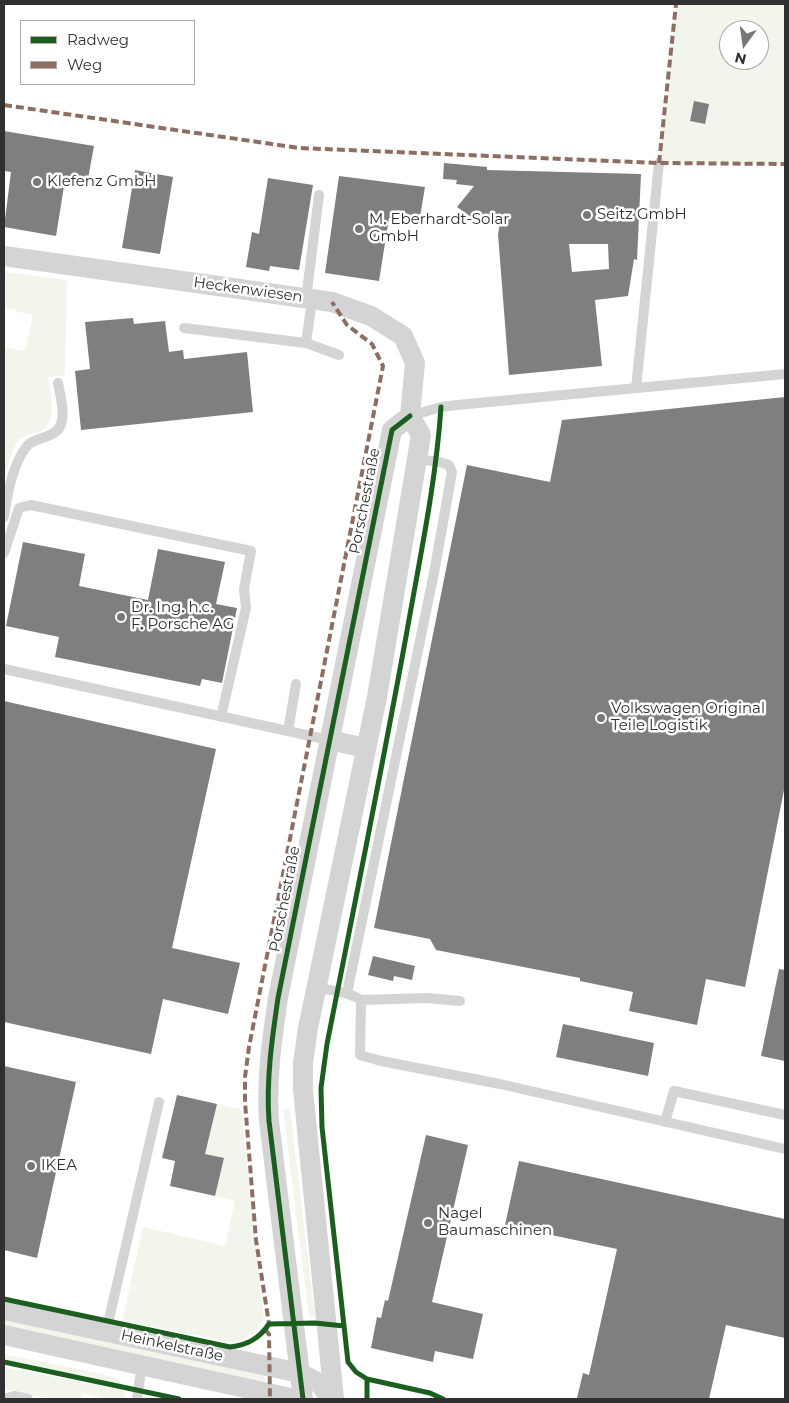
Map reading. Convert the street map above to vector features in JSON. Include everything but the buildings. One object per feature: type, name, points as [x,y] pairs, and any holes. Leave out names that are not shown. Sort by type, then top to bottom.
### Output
[{"type":"street","name":"Heckenwiesen","points":[[4,256],[332,302],[371,316],[403,336],[415,363],[410,416]]},
{"type":"street","points":[[332,1399],[303,1090],[303,1063],[377,697],[417,460],[421,435],[410,416]]},
{"type":"street","name":"Porschestraße","points":[[303,1399],[269,1122],[268,1082],[272,1042],[278,998],[392,430],[410,416]]},
{"type":"street","points":[[329,740],[366,748]]},
{"type":"street","name":"Heinkelstraße","points":[[4,1310],[300,1373],[318,1383],[332,1399]]},
{"type":"street","name":"Heinkelstraße","points":[[4,1335],[295,1399]]},
{"type":"lane","points":[[636,388],[658,162]]},
{"type":"lane","points":[[306,343],[319,195]]},
{"type":"lane","points":[[184,328],[306,343],[339,355]]},
{"type":"lane","points":[[410,416],[457,404],[785,374]]},
{"type":"lane","points":[[4,517],[16,462],[29,443],[55,433],[61,426],[62,408],[58,383]]},
{"type":"lane","points":[[347,993],[434,573],[452,472],[449,465],[436,461],[417,460]]},
{"type":"lane","points":[[4,553],[19,508],[31,505],[251,551],[244,589],[246,608],[222,717]]},
{"type":"lane","points":[[4,669],[329,740]]},
{"type":"lane","points":[[288,731],[296,684]]},
{"type":"lane","points":[[317,988],[347,993],[362,1000],[427,998],[460,1001]]},
{"type":"lane","points":[[362,1000],[360,1055],[500,1084],[785,1149]]},
{"type":"lane","points":[[665,1122],[674,1091],[785,1115]]},
{"type":"lane","points":[[106,1332],[158,1102]]},
{"type":"lane","points":[[137,1399],[142,1365]]},
{"type":"lane","points":[[5,1399],[14,1396],[28,1399]]},
{"type":"shaded area","points":[[676,4],[785,4],[785,164],[659,163]]},
{"type":"shaded area","points":[[4,272],[67,280],[65,375],[48,377],[52,407],[50,422],[40,432],[21,438],[18,441],[15,445],[4,481],[4,347],[25,351],[33,315],[4,308]]},
{"type":"shaded area","points":[[217,1104],[241,1109],[264,1317],[256,1331],[232,1342],[122,1321],[143,1227],[225,1246],[235,1201],[215,1196],[224,1159],[205,1154]]},
{"type":"shaded area","points":[[283,1109],[290,1109],[315,1317],[309,1317]]},
{"type":"shaded area","points":[[4,1320],[264,1375],[265,1382],[4,1325]]},
{"type":"shaded area","points":[[4,1354],[103,1374],[118,1379],[123,1386],[4,1359]]},
{"type":"shaded area","points":[[4,1367],[122,1390],[125,1393],[125,1399],[100,1399],[100,1397],[82,1393],[80,1399],[50,1399],[8,1390],[4,1392]]},
{"type":"marked path","points":[[659,163],[676,4]]},
{"type":"marked path","points":[[4,105],[299,148],[659,163],[785,164]]},
{"type":"marked path","points":[[266,1327],[269,1324],[256,1240],[245,1102],[245,1077],[249,1047],[383,366],[372,344],[347,325],[332,302]]},
{"type":"marked path","points":[[265,1330],[269,1334],[270,1399]]},
{"type":"cycle path","points":[[367,1399],[367,1379],[356,1372],[348,1362],[322,1127],[321,1088],[327,1044],[388,734],[422,547],[439,435],[441,407]]},
{"type":"cycle path","points":[[303,1399],[269,1121],[268,1090],[272,1044],[278,998],[392,430],[410,416]]},
{"type":"cycle path","points":[[4,1299],[230,1347],[242,1345],[252,1340],[261,1334],[269,1324],[315,1323],[344,1326]]},
{"type":"cycle path","points":[[4,1362],[179,1399]]},
{"type":"cycle path","points":[[367,1379],[430,1393],[443,1399]]},
{"type":"place","name":"Klefenz GmbH","points":[[37,182]]},
{"type":"place","name":"Seitz GmbH","points":[[587,215]]},
{"type":"place","name":"M. Eberhardt-Solar GmbH","points":[[359,229]]},
{"type":"place","name":"Dr. Ing. h.c. F. Porsche AG","points":[[121,617]]},
{"type":"place","name":"Volkswagen Original Teile Logistik","points":[[601,718]]},
{"type":"place","name":"IKEA","points":[[31,1166]]},
{"type":"place","name":"Nagel Baumaschinen","points":[[428,1223]]}]
